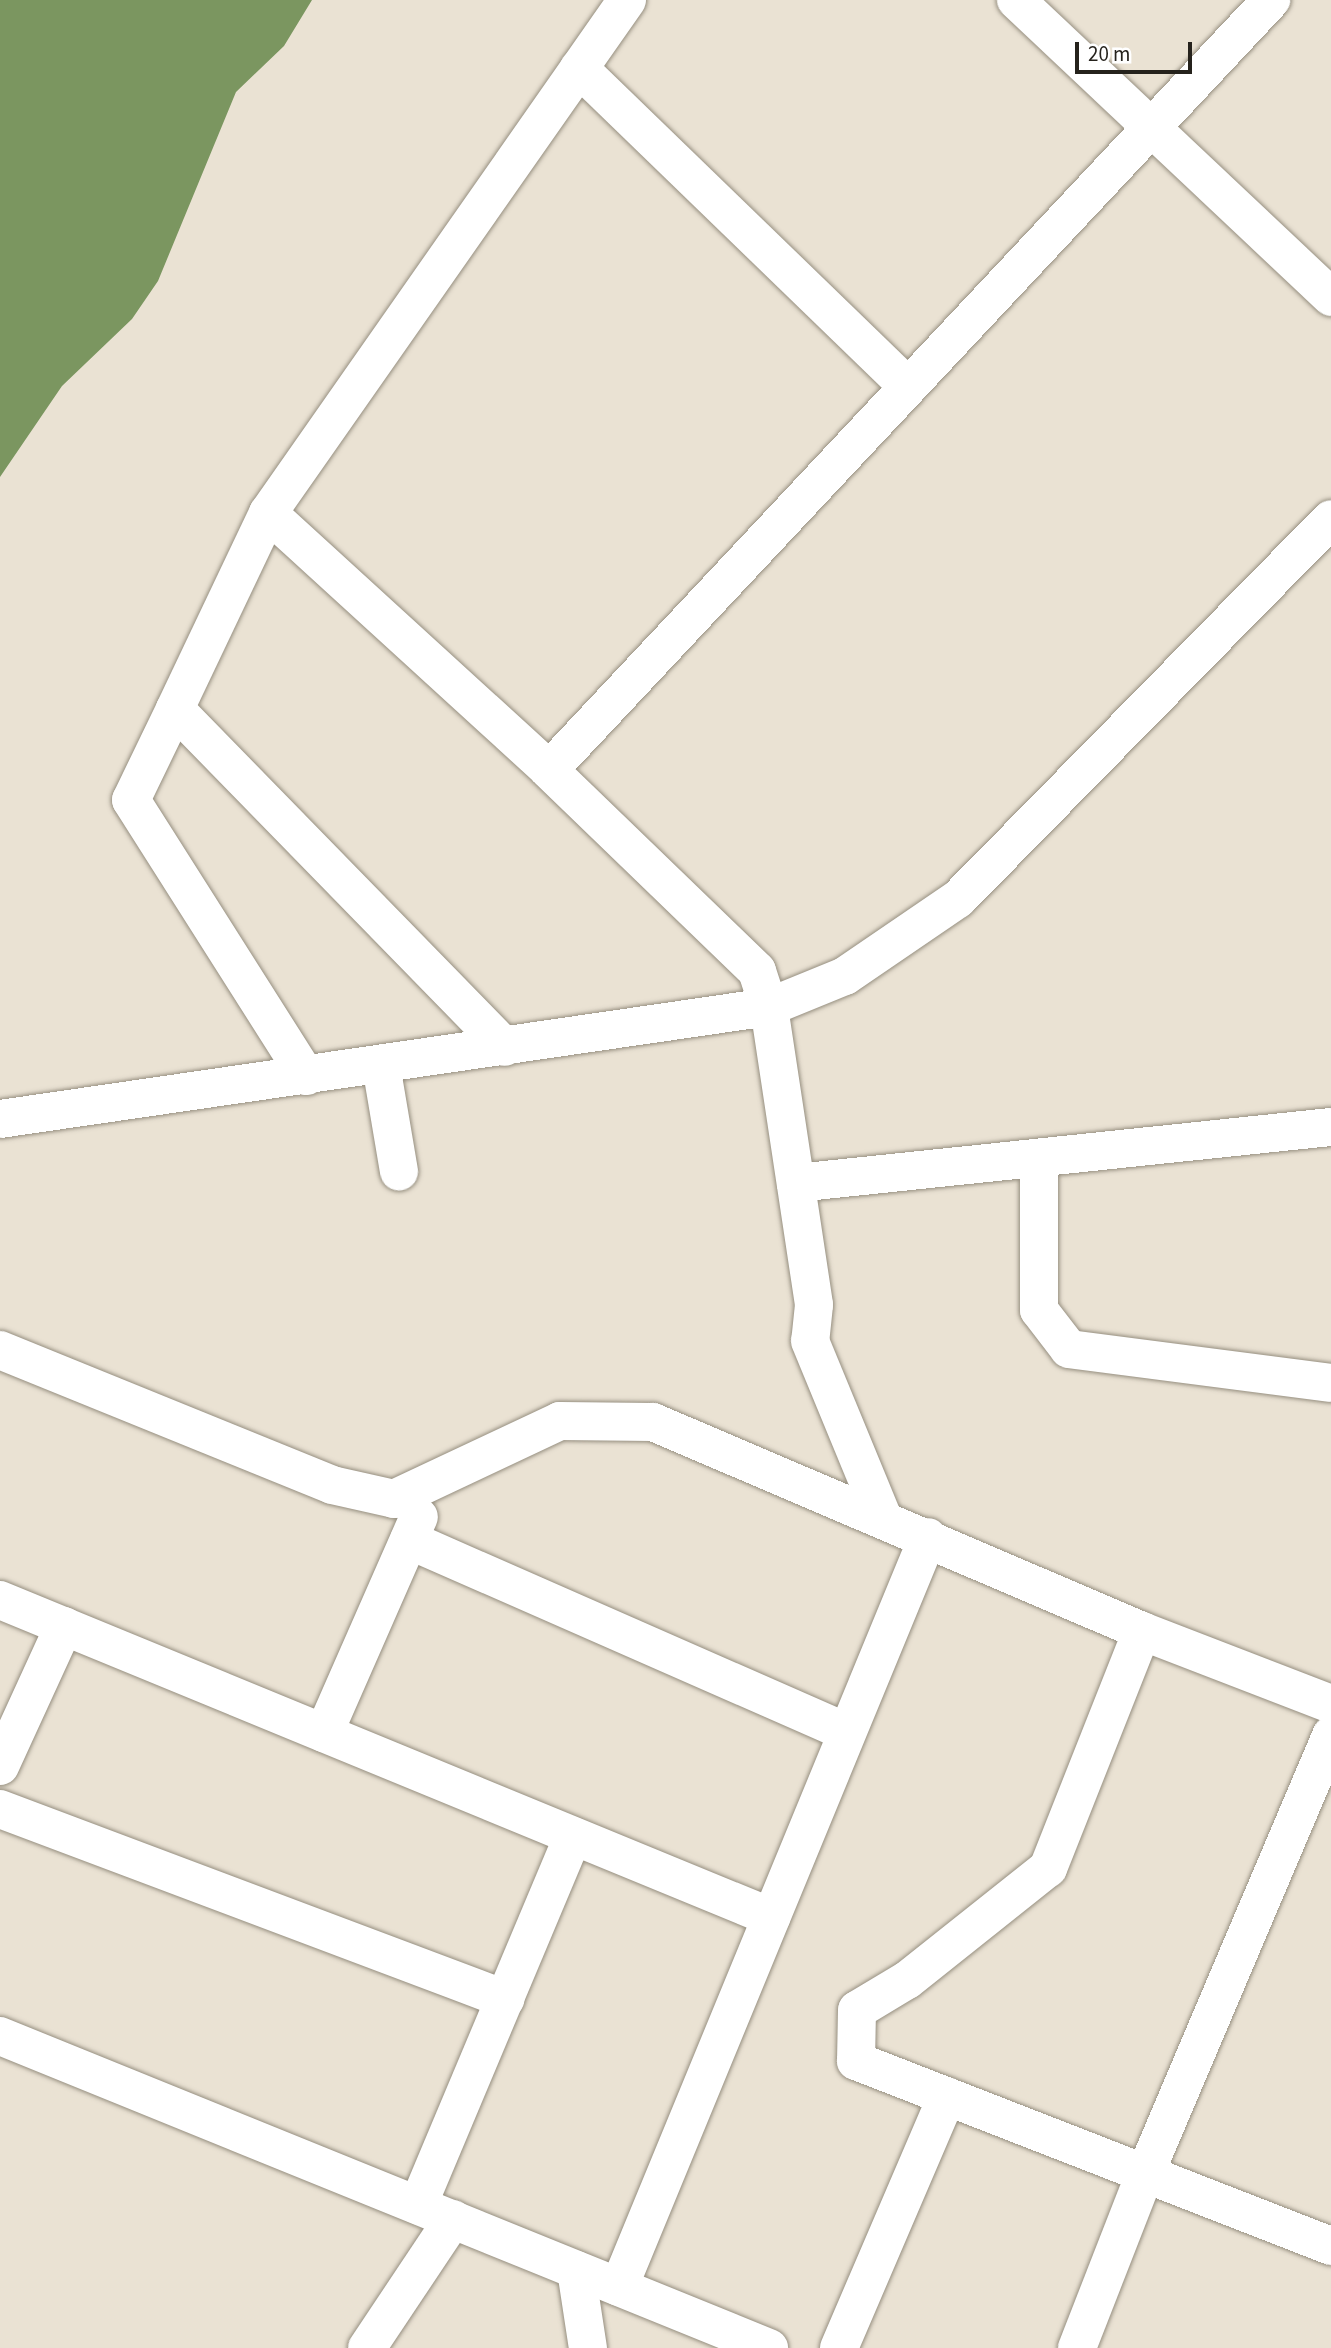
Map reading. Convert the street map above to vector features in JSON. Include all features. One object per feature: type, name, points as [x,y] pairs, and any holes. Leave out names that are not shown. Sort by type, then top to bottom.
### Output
[{"type":"street","points":[[306,1076],[131,800],[268,513],[627,0]]},
{"type":"street","points":[[1016,0],[1331,297]]},
{"type":"street","points":[[549,770],[1271,0]]},
{"type":"street","points":[[579,68],[908,387]]},
{"type":"street","points":[[268,513],[549,770],[757,971],[768,1007],[814,1305],[810,1341],[883,1518]]},
{"type":"street","points":[[0,1119],[768,1007],[845,976],[958,899],[1331,519]]},
{"type":"street","points":[[175,709],[505,1047]]},
{"type":"street","points":[[381,1065],[399,1171]]},
{"type":"street","points":[[796,1183],[1331,1127]]},
{"type":"street","points":[[1039,1159],[1039,1310],[1069,1349],[1331,1383]]},
{"type":"street","points":[[0,1350],[332,1485],[394,1499],[560,1421],[653,1422],[928,1536],[1142,1631],[1331,1704]]},
{"type":"street","points":[[324,1733],[435,1481]]},
{"type":"street","points":[[619,2287],[928,1536]]},
{"type":"street","points":[[409,1539],[847,1732]]},
{"type":"street","points":[[0,1600],[771,1917]]},
{"type":"street","points":[[0,1766],[64,1626]]},
{"type":"street","points":[[1142,1631],[1048,1867],[907,1980],[857,2010],[856,2061],[1331,2246]]},
{"type":"street","points":[[1077,2348],[1145,2174],[1331,1735]]},
{"type":"street","points":[[0,1808],[505,1999]]},
{"type":"street","points":[[418,2205],[573,1836]]},
{"type":"street","points":[[0,2036],[769,2348]]},
{"type":"street","points":[[839,2348],[947,2096]]},
{"type":"street","points":[[368,2348],[453,2219]]},
{"type":"street","points":[[576,2270],[588,2348]]},
{"type":"shaded area","points":[[0,0],[312,0],[284,46],[236,92],[158,281],[132,319],[62,386],[0,477]]}]
